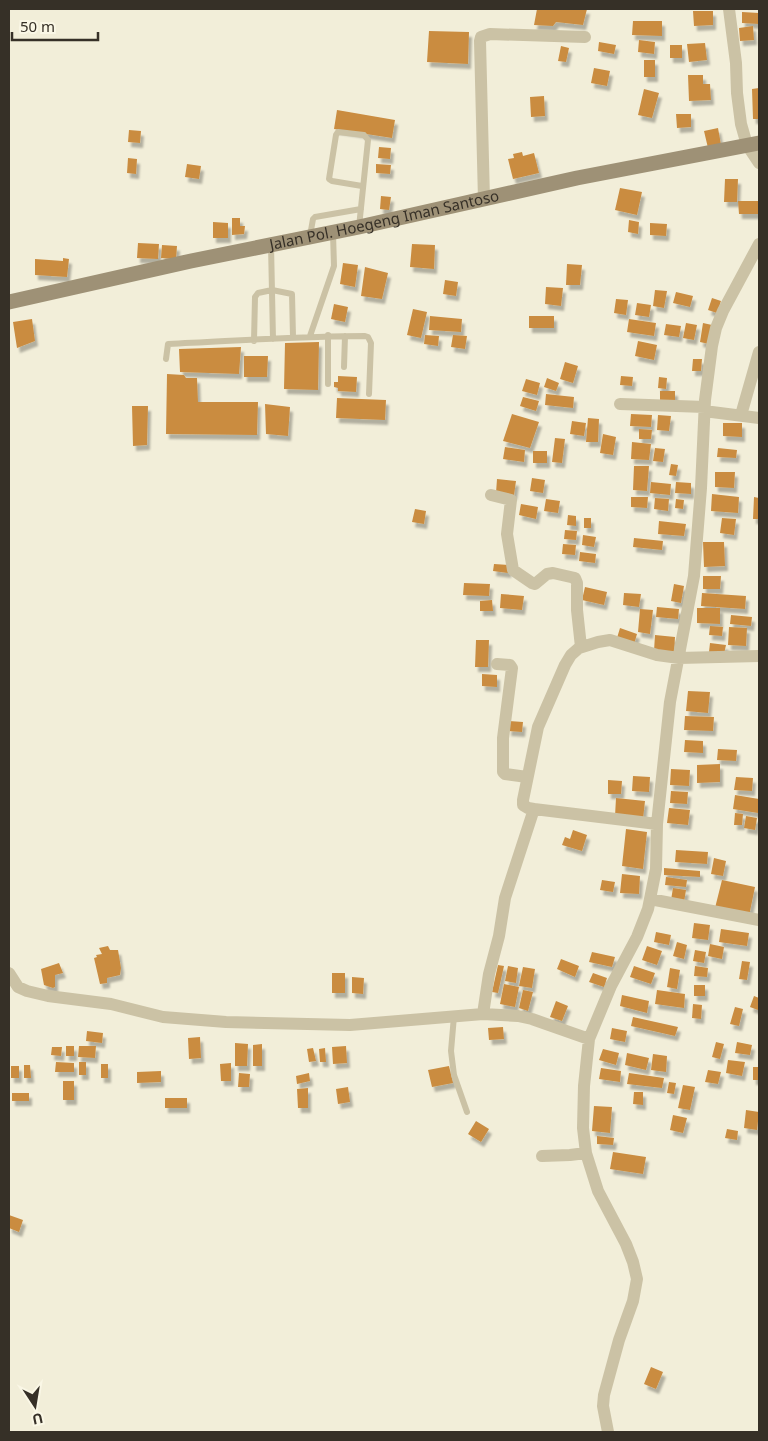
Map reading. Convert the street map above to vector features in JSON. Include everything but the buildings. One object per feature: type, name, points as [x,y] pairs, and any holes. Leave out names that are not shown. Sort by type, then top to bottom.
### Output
[{"type":"street","points":[[729,9],[741,124],[753,144],[759,163]]},
{"type":"street","points":[[484,200],[481,37],[490,34],[585,37]]},
{"type":"street","name":"Jalan Pol. Hoegeng Iman Santoso","points":[[9,302],[191,261],[333,233],[577,178],[753,144]]},
{"type":"street","points":[[608,1432],[604,1395],[618,1340],[635,1295],[637,1279],[626,1244],[598,1191],[586,1153],[583,1128],[584,1086],[589,1039],[611,986],[637,937],[648,909],[656,869],[657,824],[670,702],[695,563],[707,374],[716,328],[734,289],[759,244]]},
{"type":"street","points":[[741,415],[759,352]]},
{"type":"street","points":[[620,404],[704,409],[759,418]]},
{"type":"street","points":[[491,495],[512,500],[506,529],[513,570],[535,584],[548,574],[553,573],[576,578],[576,610],[581,647]]},
{"type":"street","points":[[657,824],[534,810],[522,805],[538,726],[571,655],[581,647],[610,640],[657,655],[679,658],[759,656]]},
{"type":"street","points":[[497,664],[510,665],[512,668],[503,738],[503,772],[505,774],[527,777]]},
{"type":"street","points":[[483,1014],[489,974],[499,936],[505,898],[534,810]]},
{"type":"street","points":[[650,899],[759,920]]},
{"type":"street","points":[[9,973],[18,987],[27,992],[111,1004],[163,1017],[226,1022],[350,1025],[483,1014],[518,1016],[532,1019],[589,1039]]},
{"type":"street","points":[[542,1156],[586,1153]]},
{"type":"lane","points":[[359,227],[367,138],[364,135],[338,132],[329,179],[362,186]]},
{"type":"lane","points":[[310,238],[315,217],[361,209]]},
{"type":"lane","points":[[310,336],[334,266],[333,233]]},
{"type":"lane","points":[[272,245],[273,339]]},
{"type":"lane","points":[[254,341],[255,297],[258,293],[272,290],[292,294],[293,337]]},
{"type":"lane","points":[[166,359],[168,344],[254,341],[310,336],[365,336],[368,337],[371,343],[369,394]]},
{"type":"lane","points":[[328,336],[328,384]]},
{"type":"lane","points":[[344,367],[345,336]]},
{"type":"lane","points":[[454,1016],[451,1051],[454,1074],[466,1112]]}]
